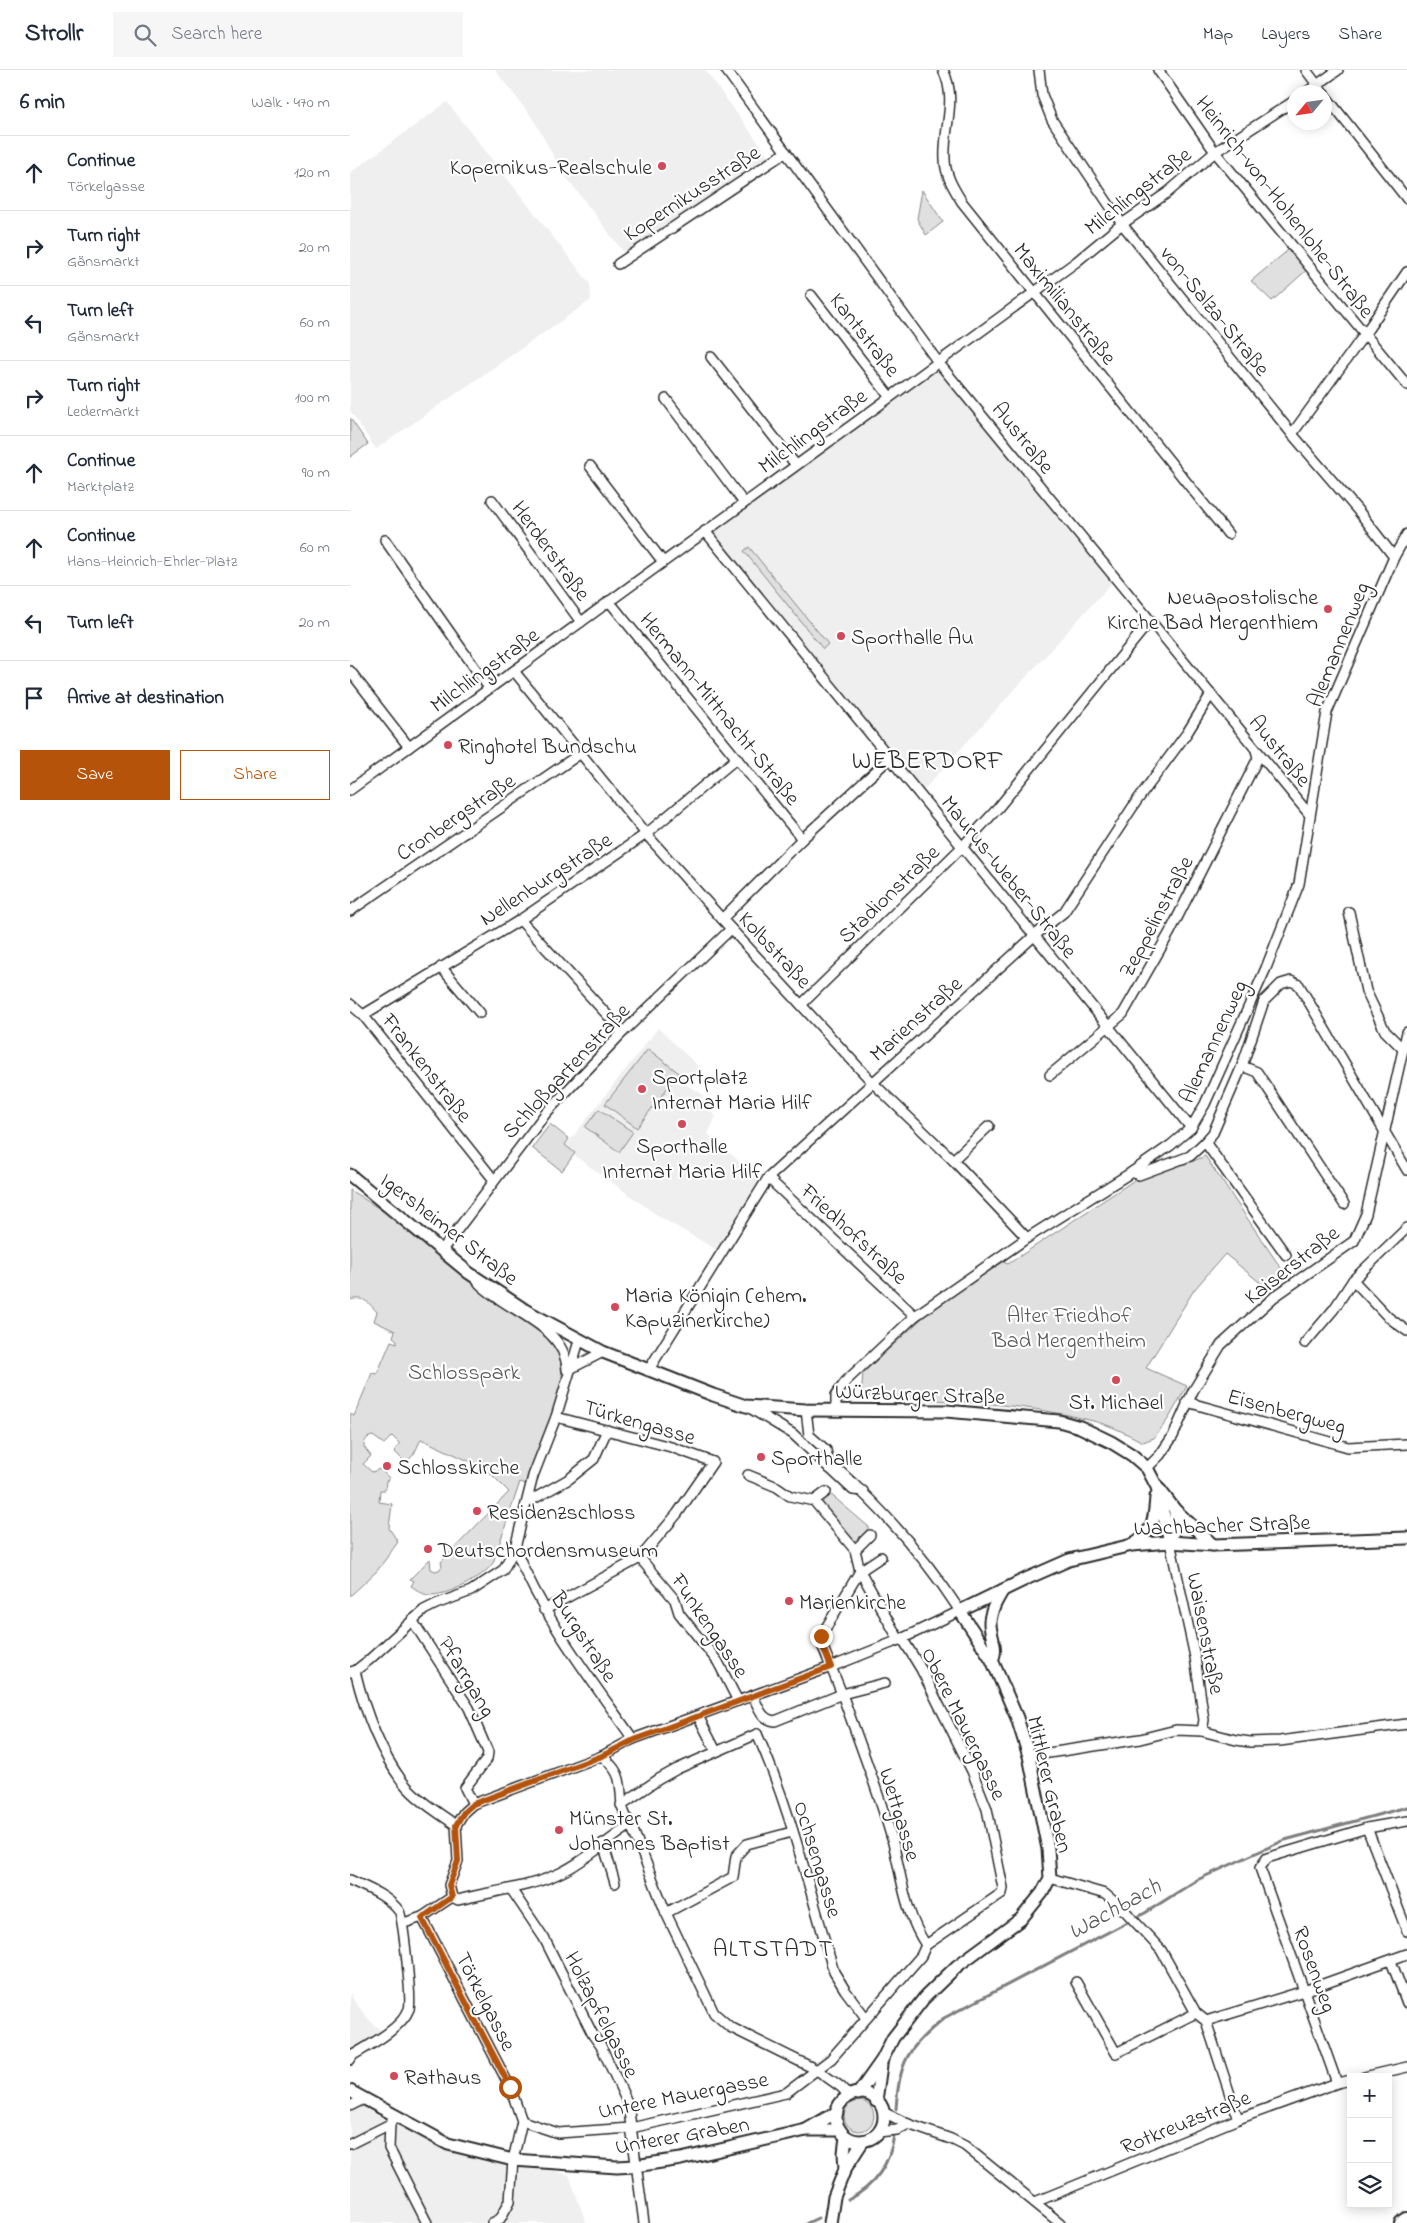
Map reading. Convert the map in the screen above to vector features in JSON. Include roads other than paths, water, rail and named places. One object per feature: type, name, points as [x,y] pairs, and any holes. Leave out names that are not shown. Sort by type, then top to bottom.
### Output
[{"type":"main road","points":[[1401,2223],[1407,2219]]},
{"type":"street","name":"Austraße","points":[[726,70],[938,362],[1309,814]]},
{"type":"street","name":"Maximilianstraße","points":[[943,70],[948,79],[951,96],[945,159],[950,181],[962,202],[1228,534]]},
{"type":"street","name":"von-Salza-Straße","points":[[1039,70],[1042,95],[1052,120],[1122,224],[1292,434],[1360,512],[1394,557]]},
{"type":"street","name":"Heinrich-von-Hohenlohe-Straße","points":[[1158,70],[1215,152],[1407,385]]},
{"type":"street","points":[[1306,70],[1317,85]]},
{"type":"street","points":[[1327,85],[1338,70]]},
{"type":"street","points":[[1332,104],[1407,199]]},
{"type":"street","name":"Milchlingstraße","points":[[350,790],[1076,262],[1122,224],[1167,193],[1215,152],[1287,106]]},
{"type":"street","name":"Kopernikusstraße","points":[[618,264],[786,152]]},
{"type":"street","points":[[1292,434],[1407,272]]},
{"type":"street","name":"Kantstraße","points":[[811,295],[890,397]]},
{"type":"street","points":[[711,357],[796,465]]},
{"type":"street","points":[[666,399],[744,503]]},
{"type":"street","points":[[590,466],[663,562]]},
{"type":"street","name":"Herderstraße","points":[[492,500],[581,622]]},
{"type":"street","name":"Maurus-Weber-Straße","points":[[705,531],[1191,1128]]},
{"type":"street","name":"Alemannenweg","points":[[836,1410],[836,1396],[846,1381],[915,1316],[1027,1238],[1132,1172],[1171,1145],[1191,1128],[1205,1104],[1266,968],[1299,884],[1327,712],[1394,557],[1407,534]]},
{"type":"street","points":[[385,540],[489,688]]},
{"type":"street","name":"Hermann-Mittnacht-Straße","points":[[610,601],[802,839]]},
{"type":"street","name":"Stadionstraße","points":[[802,1004],[962,848],[998,808],[1150,621]]},
{"type":"street","name":"Kolbstraße","points":[[514,670],[646,834],[731,929],[872,1082],[953,1160],[1027,1238]]},
{"type":"street","points":[[350,671],[408,747]]},
{"type":"street","name":"Marienstraße","points":[[648,1371],[768,1178],[1034,936],[1064,912],[1136,802],[1187,733],[1211,694]]},
{"type":"street","name":"Zeppelinstraße","points":[[1050,1075],[1123,1014],[1170,932],[1258,758],[1256,750]]},
{"type":"street","name":"Cronbergstraße","points":[[350,911],[581,753]]},
{"type":"street","name":"Nellenburgstraße","points":[[363,1015],[520,920],[646,834],[737,758]]},
{"type":"street","points":[[722,919],[802,839],[889,759]]},
{"type":"street","points":[[1349,912],[1366,991],[1385,1030],[1403,1049]]},
{"type":"street","points":[[520,920],[623,1032]]},
{"type":"street","name":"Schloßgartenstraße","points":[[442,1250],[546,1113],[623,1032],[731,929]]},
{"type":"street","points":[[441,967],[480,1013]]},
{"type":"street","points":[[1132,1172],[1138,1175],[1190,1156],[1213,1133],[1242,1066],[1264,1001],[1281,984],[1291,981],[1299,985],[1407,1170]]},
{"type":"street","name":"Frankenstraße","points":[[350,1004],[363,1015],[494,1180]]},
{"type":"street","name":"Kaiserstraße","points":[[1147,1468],[1160,1455],[1173,1436],[1187,1402],[1221,1345],[1274,1297],[1354,1241],[1366,1214],[1407,1032]]},
{"type":"street","points":[[1242,1066],[1257,1072],[1344,1204]]},
{"type":"street","points":[[953,1160],[989,1126]]},
{"type":"street","points":[[1205,1142],[1286,1255]]},
{"type":"street","name":"Igersheimer Straße","points":[[350,1175],[469,1273],[525,1310],[579,1341]]},
{"type":"street","name":"Friedhofstraße","points":[[768,1178],[915,1316]]},
{"type":"street","points":[[1305,1343],[1334,1310],[1353,1280],[1407,1228]]},
{"type":"street","points":[[469,1273],[487,1292],[536,1323],[555,1338],[563,1349],[567,1362],[568,1380]]},
{"type":"street","points":[[1353,1280],[1388,1317],[1407,1331]]},
{"type":"street","points":[[456,1825],[428,1805],[403,1782],[387,1756],[352,1672],[424,1610],[471,1591],[504,1570],[516,1548],[533,1476],[556,1417],[579,1341]]},
{"type":"street","name":"Würzburger Straße","points":[[579,1341],[648,1371],[746,1406],[806,1410],[946,1411],[1059,1420],[1080,1427],[1111,1442],[1147,1468],[1157,1487],[1170,1542]]},
{"type":"street","points":[[570,1370],[602,1352]]},
{"type":"street","name":"Eisenbergweg","points":[[1187,1402],[1348,1447],[1407,1444]]},
{"type":"street","points":[[746,1406],[793,1434],[853,1490],[863,1491],[914,1546],[934,1571],[960,1611]]},
{"type":"street","points":[[806,1410],[809,1434],[826,1450],[829,1468]]},
{"type":"street","name":"Türkengasse","points":[[556,1417],[672,1447],[713,1462],[677,1514],[640,1558]]},
{"type":"street","points":[[528,1502],[569,1480],[594,1459],[607,1430]]},
{"type":"street","points":[[748,1475],[777,1487],[790,1496],[814,1501],[855,1550],[870,1535]]},
{"type":"street","points":[[1157,1487],[1175,1510],[1213,1545]]},
{"type":"street","points":[[1132,1545],[1150,1532],[1154,1519],[1157,1487]]},
{"type":"street","points":[[814,1501],[826,1492]]},
{"type":"street","points":[[1170,1542],[1175,1525],[1175,1510]]},
{"type":"street","name":"Wachbacher Straße","points":[[960,1611],[1069,1560],[1132,1545],[1170,1542],[1213,1545],[1407,1538]]},
{"type":"street","name":"Waisenstraße","points":[[1170,1542],[1195,1657],[1204,1720],[1202,1731]]},
{"type":"street","name":"Burgstraße","points":[[516,1548],[528,1580],[544,1610],[634,1740]]},
{"type":"street","name":"Obere Mauergasse","points":[[817,2070],[831,2059],[855,2034],[866,2018],[921,1956],[926,1945],[1002,1893],[1003,1888],[987,1809],[972,1771],[921,1669],[860,1571],[855,1550]]},
{"type":"street","points":[[860,1571],[882,1557]]},
{"type":"street","points":[[544,1610],[640,1558]]},
{"type":"street","name":"Funkengasse","points":[[640,1558],[667,1590],[674,1600],[679,1613],[718,1662],[738,1701],[901,1639],[960,1611]]},
{"type":"street","name":"Wettgasse","points":[[860,1571],[821,1636],[822,1645],[842,1694],[892,1840],[908,1912],[916,1930],[926,1945]]},
{"type":"street","points":[[992,1660],[996,1653],[990,1622],[992,1611],[1002,1590]]},
{"type":"street","name":"Mittlerer Graben","points":[[853,2095],[882,2060],[893,2038],[924,1998],[957,1966],[1021,1919],[1042,1893],[1050,1878],[1048,1849],[1029,1756],[1017,1718],[992,1660],[960,1611]]},
{"type":"street","name":"Pfarrgang","points":[[412,1620],[470,1708],[488,1752],[487,1759],[465,1788],[473,1804]]},
{"type":"street","points":[[754,1696],[763,1717],[766,1720],[775,1721],[842,1694],[886,1683]]},
{"type":"street","points":[[631,1825],[603,1843],[588,1857],[561,1873],[527,1884],[458,1900],[452,1897],[449,1885],[458,1861],[456,1825],[464,1812],[473,1804],[602,1756],[634,1740],[738,1701]]},
{"type":"street","points":[[698,1716],[716,1751]]},
{"type":"street","points":[[621,1805],[659,1779],[716,1751],[757,1734],[763,1717]]},
{"type":"street","points":[[1029,1756],[1140,1739],[1176,1730],[1202,1731],[1236,1740],[1280,1741],[1407,1724]]},
{"type":"street","name":"Ochsengasse","points":[[757,1734],[767,1757],[792,1832],[834,1972],[866,2018]]},
{"type":"street","points":[[602,1756],[612,1765],[619,1778],[621,1805],[631,1825],[666,1913],[714,2013],[730,2027],[817,2070],[853,2095],[871,2096],[883,2112],[908,2124],[965,2146],[1060,2223]]},
{"type":"street","points":[[1407,1821],[1368,1828],[1407,1932]]},
{"type":"street","name":"Rosenweg","points":[[1337,2083],[1260,1868],[1267,1858],[1368,1828]]},
{"type":"street","points":[[666,1913],[733,1876],[736,1856],[747,1844],[792,1832]]},
{"type":"street","points":[[603,1843],[615,1883]]},
{"type":"street","points":[[1050,1878],[1105,1894],[1126,1912],[1161,1950],[1196,2013],[1206,2020],[1238,2119]]},
{"type":"street","points":[[350,1880],[384,1897],[399,1911],[404,1923],[403,1941],[410,1982],[409,2009],[398,2024],[353,2055],[350,2060]]},
{"type":"street","name":"Holzapfelgasse","points":[[511,1888],[544,1938],[593,2035],[601,2046],[628,2104],[644,2223]]},
{"type":"street","points":[[404,1923],[422,1918],[452,1897]]},
{"type":"street","name":"Törkelgasse","points":[[422,1918],[510,2087],[522,2121]]},
{"type":"street","points":[[1206,2020],[1304,1991],[1407,1954]]},
{"type":"street","points":[[1391,1961],[1407,2003]]},
{"type":"street","points":[[1076,1982],[1116,2053],[1196,2013]]},
{"type":"street","name":"Mittlerer Graben","points":[[876,2101],[882,2060]]},
{"type":"street","points":[[1381,2073],[1407,2067]]},
{"type":"street","name":"Untere Mauergasse","points":[[522,2121],[558,2133],[631,2128],[786,2093],[817,2070]]},
{"type":"street","name":"Rotkreuzstraße","points":[[1035,2202],[1238,2119],[1347,2081]]},
{"type":"street","name":"Unterer Graben","points":[[350,2091],[392,2120],[448,2144],[513,2160],[617,2168],[681,2159],[806,2130],[837,2112]]},
{"type":"street","points":[[845,2169],[843,2133],[836,2118],[843,2100],[853,2095]]},
{"type":"street","points":[[350,2106],[364,2099]]},
{"type":"street","points":[[878,2132],[882,2126],[883,2112]]},
{"type":"street","points":[[350,2144],[392,2120]]},
{"type":"street","points":[[392,2120],[389,2148],[427,2223]]},
{"type":"street","points":[[492,2223],[500,2218],[510,2201],[513,2160],[522,2121]]},
{"type":"street","points":[[830,2223],[834,2197],[845,2169],[863,2141],[878,2132],[897,2130],[908,2124]]},
{"type":"street","name":"Unterer Graben","points":[[806,2130],[843,2133]]},
{"type":"street","points":[[843,2133],[857,2141],[863,2141]]},
{"type":"waterway","name":"Wachbach","points":[[896,2109],[900,2078],[908,2057],[922,2038],[944,2018],[1145,1913],[1197,1880],[1256,1853],[1285,1840],[1407,1807]]},
{"type":"waterway","name":"Wachbach","points":[[848,2200],[866,2188],[880,2174],[889,2156],[894,2135]]},
{"type":"waterway","name":"Wachbach","points":[[807,2223],[818,2218]]},
{"type":"place","name":"Kopernikus-Realschule","points":[[662,166]]},
{"type":"place","name":"Neuapostolische Kirche Bad Mergenthiem","points":[[1328,609]]},
{"type":"place","name":"Sporthalle Au","points":[[841,636]]},
{"type":"place","name":"Ringhotel Bundschu","points":[[448,745]]},
{"type":"place","name":"Sportplatz Internat Maria Hilf","points":[[642,1089]]},
{"type":"place","name":"Sporthalle Internat Maria Hilf","points":[[682,1124]]},
{"type":"place","name":"Maria Königin (ehem. Kapuzinerkirche)","points":[[615,1307]]},
{"type":"place","name":"St. Michael","points":[[1116,1380]]},
{"type":"place","name":"Sporthalle","points":[[761,1457]]},
{"type":"place","name":"Schlosskirche","points":[[387,1466]]},
{"type":"place","name":"Residenzschloss","points":[[477,1511]]},
{"type":"place","name":"Deutschordensmuseum","points":[[428,1549]]},
{"type":"place","name":"Marienkirche","points":[[789,1601]]},
{"type":"place","name":"Münster St. Johannes Baptist","points":[[559,1830]]},
{"type":"place","name":"Rathaus","points":[[394,2076]]},
{"type":"district","name":"WEBERDORF","points":[[928,759]]},
{"type":"district","name":"ALTSTADT","points":[[773,1948]]},
{"type":"park label","name":"Alter Friedhof Bad Mergentheim","points":[[1069,1326]]},
{"type":"park label","name":"Schlosspark","points":[[464,1371]]}]
